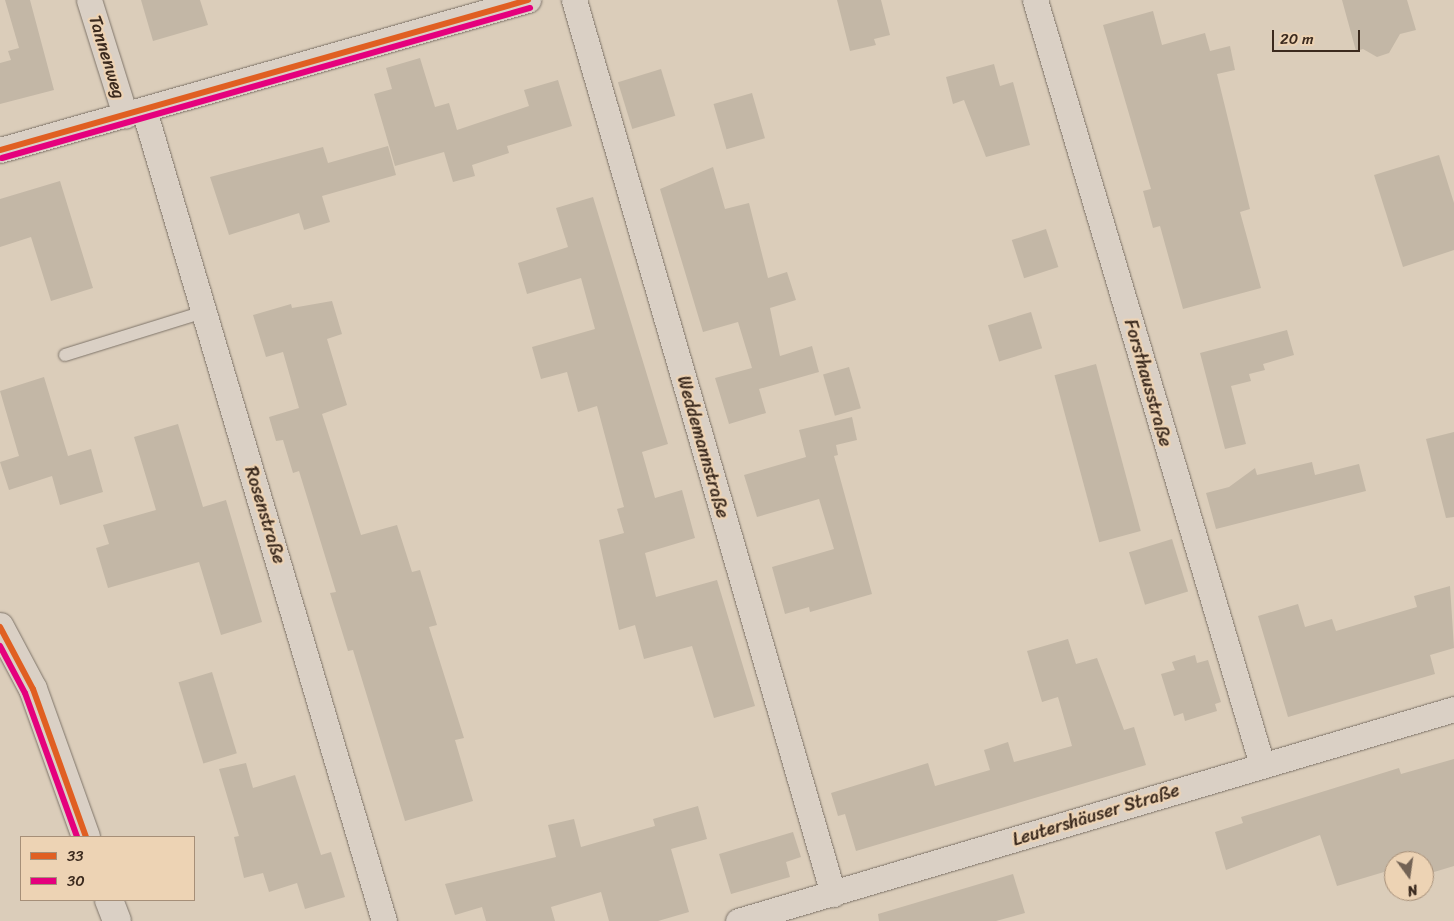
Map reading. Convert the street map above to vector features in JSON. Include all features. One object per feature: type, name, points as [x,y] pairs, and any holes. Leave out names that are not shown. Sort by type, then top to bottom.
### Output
[{"type":"main road","points":[[0,627],[33,689],[86,836]]},
{"type":"main road","points":[[109,901],[117,921]]},
{"type":"street","name":"Tannenweg","points":[[90,0],[135,112]]},
{"type":"street","points":[[0,150],[528,0]]},
{"type":"street","name":"Weddemannstraße","points":[[574,0],[833,894]]},
{"type":"street","name":"Forsthausstraße","points":[[1035,0],[1262,766]]},
{"type":"street","name":"Rosenstraße","points":[[135,112],[204,312],[384,921]]},
{"type":"street","name":"Leutershäuser Straße","points":[[738,921],[1454,709]]},
{"type":"lane","points":[[65,355],[204,312]]},
{"type":"building","points":[[5,0],[30,0],[54,90],[0,104],[0,63],[11,60],[8,51],[19,48]]},
{"type":"building","points":[[141,0],[200,0],[208,25],[153,41]]},
{"type":"building","points":[[837,0],[881,0],[890,35],[874,39],[876,45],[850,51]]},
{"type":"building","points":[[1342,0],[1407,0],[1416,30],[1400,34],[1389,53],[1377,57],[1363,49],[1356,51]]},
{"type":"building","points":[[1153,11],[1162,45],[1205,33],[1210,51],[1230,46],[1235,70],[1217,74],[1250,209],[1240,212],[1261,288],[1183,309],[1160,226],[1153,228],[1143,191],[1151,189],[1103,25]]},
{"type":"building","points":[[420,58],[435,107],[449,103],[457,130],[529,106],[524,90],[558,80],[572,126],[507,146],[509,153],[472,165],[475,176],[453,182],[444,152],[395,166],[374,94],[392,89],[386,68]]},
{"type":"building","points":[[994,64],[1000,86],[1013,82],[1030,145],[986,157],[964,100],[953,104],[946,77]]},
{"type":"building","points":[[661,69],[675,116],[632,129],[618,82]]},
{"type":"building","points":[[752,93],[765,138],[727,149],[714,104]]},
{"type":"building","points":[[388,146],[396,175],[322,196],[330,222],[304,230],[299,213],[229,235],[210,177],[323,147],[328,163]]},
{"type":"building","points":[[1439,155],[1454,203],[1454,250],[1403,267],[1374,175]]},
{"type":"building","points":[[713,167],[725,209],[749,203],[768,278],[787,272],[796,300],[770,308],[780,356],[812,346],[819,372],[759,389],[766,413],[729,424],[715,378],[752,368],[738,322],[703,332],[660,189]]},
{"type":"building","points":[[60,181],[93,288],[51,301],[31,237],[0,247],[0,199]]},
{"type":"building","points":[[593,197],[668,444],[642,452],[655,498],[682,490],[695,538],[645,553],[656,597],[717,580],[755,706],[714,718],[692,646],[644,659],[635,625],[619,630],[599,540],[624,533],[617,509],[624,507],[597,406],[578,412],[567,372],[541,379],[532,347],[595,329],[581,278],[527,294],[518,263],[568,247],[556,208]]},
{"type":"building","points":[[1046,229],[1058,267],[1024,278],[1012,240]]},
{"type":"building","points":[[332,301],[342,334],[327,339],[347,405],[322,414],[361,535],[397,525],[412,572],[420,570],[437,625],[429,627],[464,738],[455,740],[473,801],[405,821],[353,650],[348,651],[330,593],[336,592],[299,471],[293,473],[283,440],[276,441],[269,417],[299,408],[283,352],[266,357],[253,315],[291,304],[292,308]]},
{"type":"building","points":[[1031,312],[1042,348],[999,361],[988,325]]},
{"type":"building","points":[[1287,330],[1294,355],[1263,364],[1265,370],[1249,374],[1251,381],[1231,386],[1246,444],[1225,449],[1200,353]]},
{"type":"building","points":[[1096,364],[1141,531],[1099,542],[1054,375]]},
{"type":"building","points":[[849,367],[861,408],[835,416],[823,374]]},
{"type":"building","points":[[44,377],[68,456],[91,449],[103,492],[60,505],[52,476],[9,490],[0,462],[19,456],[0,391]]},
{"type":"building","points":[[852,417],[857,440],[836,445],[838,455],[834,456],[872,594],[810,612],[809,607],[785,614],[772,567],[834,549],[819,499],[757,517],[744,475],[806,457],[799,430]]},
{"type":"building","points":[[178,424],[203,507],[226,500],[262,622],[221,635],[199,562],[108,588],[96,548],[109,544],[103,525],[156,510],[134,437]]},
{"type":"building","points":[[1454,432],[1454,517],[1446,518],[1426,439]]},
{"type":"building","points":[[1312,462],[1315,475],[1359,464],[1366,491],[1216,529],[1206,493],[1229,487],[1255,468],[1257,475]]},
{"type":"building","points":[[1172,539],[1188,592],[1145,605],[1129,552]]},
{"type":"building","points":[[1450,586],[1454,648],[1430,655],[1435,674],[1288,717],[1258,616],[1298,604],[1305,627],[1332,619],[1336,631],[1417,607],[1414,596]]},
{"type":"building","points":[[1068,639],[1076,664],[1097,658],[1124,730],[1134,727],[1146,765],[856,851],[845,814],[838,816],[831,793],[928,763],[935,786],[990,770],[984,750],[1008,742],[1014,762],[1072,746],[1058,697],[1042,702],[1027,651]]},
{"type":"building","points":[[1195,655],[1197,663],[1208,660],[1221,702],[1215,704],[1217,711],[1185,721],[1183,713],[1174,716],[1161,674],[1175,670],[1172,662]]},
{"type":"building","points":[[212,672],[237,753],[203,764],[179,682]]},
{"type":"building","points":[[1454,759],[1454,866],[1434,872],[1434,851],[1384,851],[1384,872],[1337,886],[1320,835],[1226,870],[1215,832],[1243,823],[1241,817],[1399,768],[1401,774]]},
{"type":"building","points":[[246,763],[253,788],[295,775],[321,855],[331,852],[345,897],[305,909],[297,883],[269,892],[263,873],[244,878],[234,837],[239,836],[219,769]]},
{"type":"building","points":[[698,806],[707,839],[671,849],[689,912],[658,921],[609,921],[601,892],[551,907],[555,921],[486,921],[482,907],[455,915],[445,884],[556,857],[548,825],[574,819],[581,847],[655,826],[653,819]]},
{"type":"building","points":[[793,832],[801,857],[786,862],[790,877],[731,894],[719,854]]},
{"type":"building","points":[[1013,874],[1025,913],[996,921],[879,921],[878,914]]},
{"type":"transit line","name":"33","points":[[0,150],[528,0]]},
{"type":"transit line","name":"30","points":[[2,158],[530,8]]},
{"type":"transit line","name":"33","points":[[0,627],[33,689],[86,836]]},
{"type":"transit line","name":"30","points":[[0,646],[25,693],[77,836]]}]
